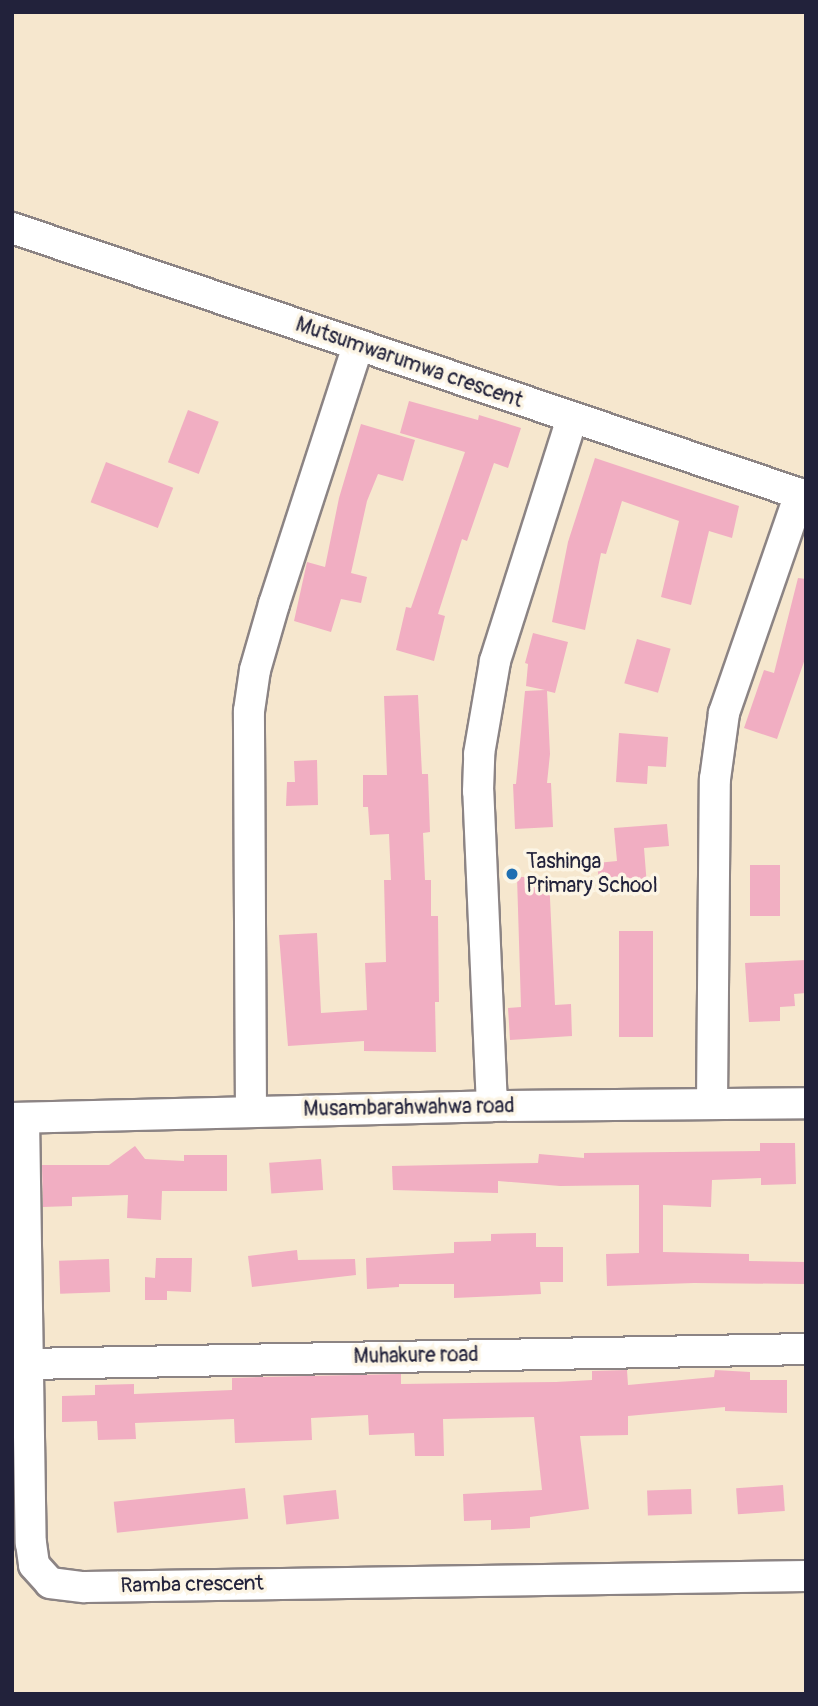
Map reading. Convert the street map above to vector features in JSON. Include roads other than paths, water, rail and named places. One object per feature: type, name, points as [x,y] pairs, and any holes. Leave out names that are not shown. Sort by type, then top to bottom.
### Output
[{"type":"street","name":"Mutsumwarumwa crescent","points":[[12,228],[803,495]]},
{"type":"street","points":[[251,1112],[249,711],[255,670],[274,604],[358,345]]},
{"type":"street","points":[[492,1106],[478,792],[479,754],[495,661],[572,418]]},
{"type":"street","points":[[712,1104],[716,765],[724,713],[803,495]]},
{"type":"street","name":"Musambarahwahwa road","points":[[18,1118],[492,1106],[806,1103]]},
{"type":"street","name":"Ramba crescent","points":[[18,1118],[31,1543],[34,1565],[50,1583],[85,1587],[806,1576]]},
{"type":"street","name":"Muhakure road","points":[[27,1364],[806,1349]]},
{"type":"place","name":"Tashinga Primary School","points":[[512,874]]}]
